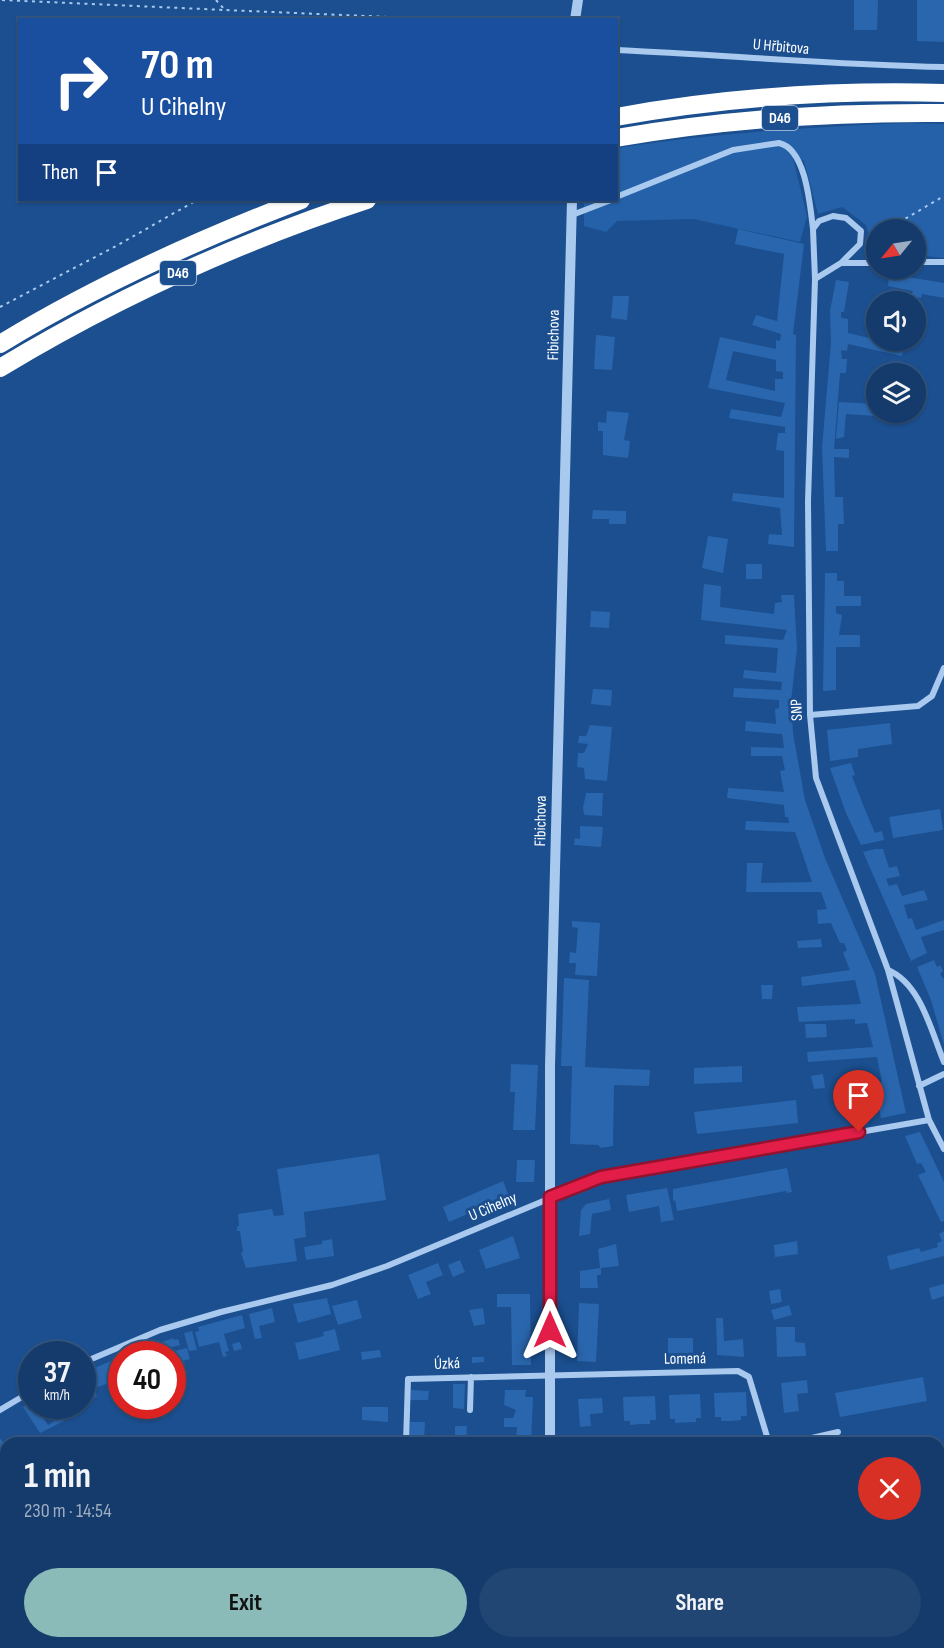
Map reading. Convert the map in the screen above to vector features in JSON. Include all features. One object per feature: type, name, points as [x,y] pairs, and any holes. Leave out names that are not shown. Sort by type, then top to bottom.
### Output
[{"type":"highway","name":"D46","points":[[618,117],[729,100],[881,91],[944,93]]},
{"type":"highway","name":"D46","points":[[618,138],[732,121],[874,113],[944,113]]},
{"type":"highway","name":"D46","points":[[0,344],[85,296],[172,253],[299,201]]},
{"type":"highway","name":"D46","points":[[0,368],[94,315],[181,272],[252,241],[364,201]]},
{"type":"street","points":[[575,18],[578,0]]},
{"type":"street","name":"U Hřbitova","points":[[618,50],[708,54],[839,65],[944,67]]},
{"type":"street","name":"SNP","points":[[618,196],[733,150],[786,144],[794,151],[800,163],[813,230],[815,279],[808,501],[810,716],[816,777],[888,970],[929,1120]]},
{"type":"street","name":"Fibichova","points":[[550,1437],[550,1066],[572,201]]},
{"type":"street","points":[[572,215],[608,201]]},
{"type":"street","points":[[813,230],[819,221],[833,216],[846,218],[861,231],[860,244],[842,263],[815,279]]},
{"type":"street","points":[[926,262],[944,262]]},
{"type":"street","points":[[842,263],[866,263]]},
{"type":"street","points":[[810,716],[918,706],[932,696],[944,668]]},
{"type":"street","points":[[888,970],[902,976],[916,994],[944,1062]]},
{"type":"street","points":[[919,1086],[944,1074]]},
{"type":"street","points":[[929,1120],[944,1149]]},
{"type":"street","name":"U Cihelny","points":[[96,1357],[160,1330],[220,1312],[332,1285],[387,1266],[601,1177],[929,1120]]},
{"type":"street","name":"Lomená","points":[[550,1374],[738,1371],[749,1377],[767,1437]]},
{"type":"street","name":"Úzká","points":[[406,1437],[408,1379],[550,1374]]},
{"type":"street","points":[[470,1410],[471,1377]]},
{"type":"street","points":[[0,1410],[18,1399]]},
{"type":"street","points":[[814,1437],[838,1431]]},
{"type":"path","points":[[2,0],[413,18]]},
{"type":"path","points":[[216,0],[225,10]]},
{"type":"path","points":[[905,219],[944,196]]},
{"type":"path","points":[[0,307],[118,245],[195,201]]},
{"type":"shaded area","points":[[908,123],[944,124],[944,258],[926,256],[926,219],[866,219],[866,225],[842,207],[818,214],[804,161],[792,154],[807,216],[800,242],[693,219],[617,221],[606,232],[584,226],[584,201],[618,201],[618,148],[762,131]]},
{"type":"building","points":[[854,0],[878,0],[877,30],[854,30]]},
{"type":"building","points":[[917,0],[944,0],[944,42],[917,41]]},
{"type":"building","points":[[738,229],[804,244],[793,334],[796,335],[794,547],[768,544],[769,534],[782,535],[780,508],[732,501],[733,493],[784,498],[784,451],[776,450],[778,433],[785,433],[785,427],[729,418],[731,409],[781,417],[785,403],[708,388],[720,337],[776,349],[776,340],[780,341],[781,334],[752,325],[756,315],[777,321],[784,254],[735,244]],"holes":[[[733,351],[776,360],[776,371],[783,372],[783,379],[775,379],[775,391],[726,380]]]},
{"type":"building","points":[[889,279],[920,279],[944,283],[944,298],[926,295],[926,291],[888,286]]},
{"type":"building","points":[[836,280],[849,282],[841,318],[848,319],[848,333],[866,337],[866,348],[848,344],[847,351],[841,350],[842,359],[847,359],[846,373],[840,373],[834,449],[849,449],[849,458],[834,457],[835,497],[843,497],[844,524],[838,524],[838,551],[826,551],[822,448],[831,342],[830,311]]},
{"type":"building","points":[[613,296],[629,296],[627,320],[611,318]]},
{"type":"building","points":[[596,335],[615,337],[612,370],[594,369]]},
{"type":"building","points":[[880,351],[903,351],[902,356]]},
{"type":"building","points":[[839,402],[866,403],[866,415],[846,414],[844,437],[836,439]]},
{"type":"building","points":[[607,411],[629,413],[624,440],[630,441],[628,458],[603,455],[603,431],[598,431],[598,422],[606,423]]},
{"type":"building","points":[[593,510],[626,511],[626,524],[609,524],[609,519],[592,519]]},
{"type":"building","points":[[708,536],[728,539],[723,573],[702,568]]},
{"type":"building","points":[[746,564],[762,564],[762,579],[746,579]]},
{"type":"building","points":[[825,573],[837,573],[837,581],[844,581],[844,596],[861,596],[861,606],[836,606],[836,613],[842,615],[839,635],[860,635],[860,647],[836,647],[836,690],[823,691]]},
{"type":"building","points":[[704,584],[721,586],[720,607],[774,614],[775,603],[782,602],[781,595],[794,595],[797,649],[791,701],[793,733],[805,800],[825,858],[875,974],[906,1113],[881,1118],[874,1083],[882,1082],[877,1057],[808,1062],[807,1052],[873,1047],[867,1023],[855,1024],[855,1019],[799,1022],[797,1007],[861,1004],[855,980],[802,986],[801,977],[850,970],[843,953],[847,950],[844,943],[840,943],[831,923],[818,924],[817,910],[827,909],[821,892],[746,892],[747,863],[763,863],[761,883],[812,882],[795,832],[745,830],[746,821],[789,823],[788,817],[785,817],[784,805],[727,798],[728,788],[784,792],[780,771],[785,770],[782,756],[751,756],[751,747],[784,748],[782,734],[745,731],[746,721],[776,724],[775,709],[779,708],[779,700],[733,697],[734,688],[781,690],[782,682],[743,678],[744,670],[776,673],[778,648],[725,644],[725,635],[783,640],[787,630],[701,620]]},
{"type":"building","points":[[591,611],[610,612],[609,628],[590,627]]},
{"type":"building","points":[[593,689],[612,690],[611,706],[591,704]]},
{"type":"building","points":[[890,723],[892,744],[858,749],[858,757],[830,761],[827,730]]},
{"type":"building","points":[[590,725],[612,727],[607,781],[585,779],[584,768],[577,767],[578,753],[584,753],[588,744],[578,743],[579,736],[586,736]]},
{"type":"building","points":[[851,763],[855,775],[852,776],[875,833],[882,831],[884,840],[861,845],[846,813],[830,768]]},
{"type":"building","points":[[586,793],[603,793],[602,816],[584,815]]},
{"type":"building","points":[[940,809],[943,830],[893,838],[889,817]]},
{"type":"building","points":[[580,826],[603,827],[601,847],[574,845],[575,838],[580,839]]},
{"type":"building","points":[[883,849],[889,868],[897,866],[900,876],[886,879],[889,886],[897,884],[902,896],[924,890],[928,900],[904,905],[908,919],[912,918],[916,930],[944,920],[944,930],[921,937],[927,953],[911,961],[863,852]]},
{"type":"building","points":[[572,921],[600,923],[597,976],[575,975],[576,963],[569,963],[570,952],[576,953],[578,928],[572,927]]},
{"type":"building","points":[[821,939],[822,947],[798,948],[797,941]]},
{"type":"building","points":[[934,960],[937,967],[940,965],[943,971],[940,974],[944,979],[944,1045],[931,1000],[917,967]]},
{"type":"building","points":[[564,978],[589,980],[585,1067],[650,1070],[649,1086],[614,1085],[613,1146],[601,1148],[598,1145],[570,1144],[572,1066],[561,1066]]},
{"type":"building","points":[[761,985],[773,985],[772,999],[762,999]]},
{"type":"building","points":[[805,1024],[826,1024],[827,1037],[806,1038]]},
{"type":"building","points":[[511,1064],[538,1065],[535,1130],[513,1130],[515,1092],[510,1092]]},
{"type":"building","points":[[742,1066],[742,1082],[694,1084],[694,1068]]},
{"type":"building","points":[[823,1074],[825,1088],[814,1089],[811,1076]]},
{"type":"building","points":[[796,1100],[798,1123],[697,1134],[694,1112]]},
{"type":"building","points":[[920,1132],[944,1182],[944,1221],[941,1222],[918,1175],[926,1172],[921,1163],[917,1164],[905,1136]]},
{"type":"building","points":[[379,1154],[386,1200],[304,1212],[306,1237],[294,1239],[297,1261],[246,1268],[241,1253],[243,1252],[240,1231],[237,1231],[238,1214],[272,1209],[274,1216],[284,1215],[277,1169]]},
{"type":"building","points":[[517,1160],[535,1160],[534,1182],[516,1182]]},
{"type":"building","points":[[787,1168],[792,1192],[787,1193],[786,1191],[677,1211],[675,1200],[673,1201],[673,1189]]},
{"type":"building","points":[[503,1181],[509,1196],[449,1222],[443,1207]]},
{"type":"building","points":[[667,1188],[674,1220],[661,1222],[659,1206],[629,1212],[626,1195]]},
{"type":"building","points":[[609,1199],[611,1210],[592,1214],[590,1234],[579,1236],[581,1210],[586,1204]]},
{"type":"building","points":[[944,1231],[944,1256],[890,1270],[887,1256],[919,1248],[921,1252],[938,1247],[937,1243],[942,1241],[939,1234]]},
{"type":"building","points":[[513,1236],[520,1258],[486,1269],[479,1250]]},
{"type":"building","points":[[332,1239],[334,1256],[306,1260],[304,1247],[322,1244],[322,1241]]},
{"type":"building","points":[[797,1241],[798,1254],[775,1257],[774,1245]]},
{"type":"building","points":[[616,1244],[619,1266],[601,1268],[601,1275],[597,1275],[598,1288],[580,1288],[580,1271],[600,1268],[598,1249]]},
{"type":"building","points":[[460,1260],[465,1272],[453,1277],[448,1265]]},
{"type":"building","points":[[438,1263],[443,1275],[426,1282],[431,1294],[418,1299],[408,1275]]},
{"type":"building","points":[[944,1284],[944,1296],[932,1300],[929,1288]]},
{"type":"building","points":[[780,1289],[782,1302],[771,1304],[769,1291]]},
{"type":"building","points":[[497,1294],[530,1294],[531,1365],[512,1365],[511,1307],[497,1307]]},
{"type":"building","points":[[327,1298],[331,1314],[298,1323],[293,1304]]},
{"type":"building","points":[[357,1300],[362,1318],[338,1325],[332,1306]]},
{"type":"building","points":[[579,1303],[599,1304],[596,1362],[577,1361]]},
{"type":"building","points":[[789,1305],[792,1315],[774,1320],[771,1310]]},
{"type":"building","points":[[272,1308],[275,1322],[259,1326],[262,1338],[255,1339],[249,1314]]},
{"type":"building","points":[[483,1308],[485,1324],[474,1326],[469,1310]]},
{"type":"building","points":[[242,1315],[245,1328],[224,1334],[229,1351],[225,1352],[227,1356],[223,1357],[219,1342],[199,1347],[195,1332],[199,1331],[198,1327]]},
{"type":"building","points":[[716,1318],[723,1318],[724,1341],[743,1339],[744,1357],[717,1355]]},
{"type":"building","points":[[776,1327],[795,1327],[795,1342],[805,1343],[806,1356],[777,1357]]},
{"type":"building","points":[[335,1329],[340,1350],[299,1360],[295,1343],[324,1336],[323,1332]]},
{"type":"building","points":[[192,1331],[197,1350],[189,1351],[184,1333]]},
{"type":"building","points":[[668,1338],[693,1338],[693,1357],[668,1355]]},
{"type":"building","points":[[240,1342],[242,1349],[234,1351],[232,1344]]},
{"type":"building","points":[[186,1348],[187,1348],[190,1359],[186,1360]]},
{"type":"building","points":[[380,1350],[381,1357],[362,1360],[361,1352]]},
{"type":"building","points":[[472,1357],[484,1357],[484,1362],[472,1363]]},
{"type":"building","points":[[108,1362],[108,1383],[96,1388],[96,1367]]},
{"type":"building","points":[[923,1377],[927,1401],[840,1417],[835,1393]]},
{"type":"building","points":[[807,1380],[808,1393],[797,1394],[799,1411],[784,1413],[781,1383]]},
{"type":"building","points":[[453,1384],[465,1384],[464,1409],[453,1408]]},
{"type":"building","points":[[411,1390],[429,1391],[428,1400],[410,1400]]},
{"type":"building","points":[[505,1390],[526,1390],[525,1397],[533,1397],[531,1437],[516,1437],[517,1427],[504,1427],[504,1418],[513,1418],[516,1410],[504,1405]]},
{"type":"building","points":[[746,1392],[747,1416],[741,1416],[741,1420],[731,1421],[721,1421],[721,1417],[715,1417],[714,1393]]},
{"type":"building","points":[[700,1394],[701,1418],[696,1418],[696,1422],[675,1423],[675,1419],[670,1419],[669,1395]]},
{"type":"building","points":[[655,1396],[656,1420],[650,1420],[650,1424],[630,1425],[630,1421],[624,1421],[623,1397]]},
{"type":"building","points":[[602,1398],[603,1413],[590,1414],[591,1426],[580,1427],[578,1399]]},
{"type":"building","points":[[362,1407],[388,1407],[388,1422],[362,1420]]},
{"type":"building","points":[[31,1419],[44,1419],[48,1425],[56,1419],[63,1419],[64,1421],[40,1433]]},
{"type":"building","points":[[410,1422],[425,1422],[424,1437],[409,1437]]},
{"type":"building","points":[[455,1426],[467,1426],[466,1437],[455,1437]]},
{"type":"route","points":[[550,1330],[550,1197],[601,1177],[859,1132]]}]
